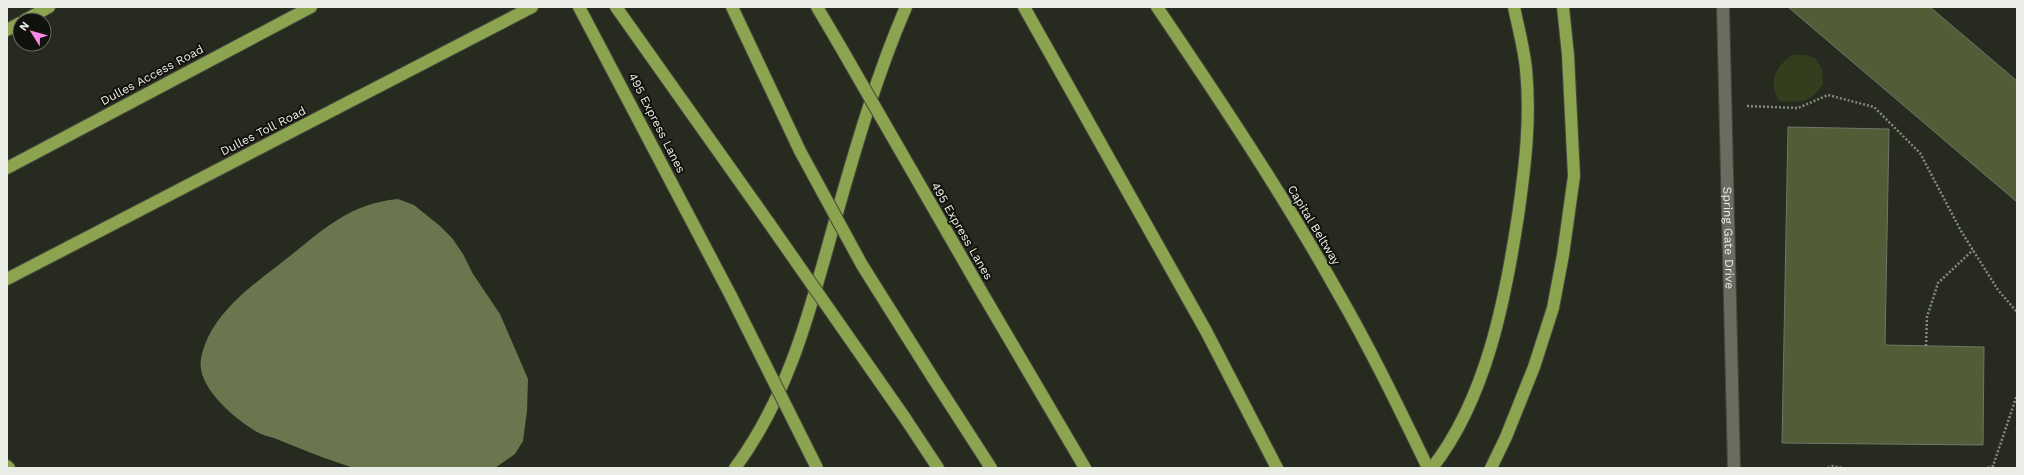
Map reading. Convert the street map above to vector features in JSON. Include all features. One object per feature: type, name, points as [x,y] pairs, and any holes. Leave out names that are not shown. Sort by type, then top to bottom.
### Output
[{"type":"highway","points":[[40,12],[49,7]]},
{"type":"highway","name":"Dulles Toll Road","points":[[7,280],[532,7]]},
{"type":"highway","name":"495 Express Lanes","points":[[579,7],[595,34],[731,296],[817,468]]},
{"type":"highway","points":[[732,7],[800,151],[862,265],[991,468]]},
{"type":"highway","name":"495 Express Lanes","points":[[817,7],[1085,468]]},
{"type":"highway","points":[[735,468],[752,444],[772,409],[794,357],[806,323],[852,165],[883,67],[906,7]]},
{"type":"highway","points":[[1024,7],[1206,331],[1277,468]]},
{"type":"highway","name":"Capital Beltway","points":[[1158,7],[1292,212],[1338,291],[1387,384],[1428,468]]},
{"type":"highway","points":[[1432,468],[1446,451],[1462,421],[1479,380],[1495,334],[1508,277],[1525,169],[1528,128],[1526,68],[1514,7]]},
{"type":"highway","points":[[1491,468],[1506,437],[1534,367],[1553,308],[1563,255],[1574,176],[1568,55],[1563,7]]},
{"type":"highway","name":"Dulles Access Road","points":[[7,168],[303,9]]},
{"type":"highway","points":[[620,12],[770,223],[938,468]]},
{"type":"street","name":"Spring Gate Drive","points":[[1723,7],[1734,468]]},
{"type":"path","points":[[1725,105],[1798,108],[1828,95],[1874,108],[1920,153],[1973,250],[1998,290],[2017,312]]},
{"type":"path","points":[[1926,346],[1927,317],[1938,283],[1973,250]]},
{"type":"path","points":[[1988,468],[1993,466],[2017,395]]},
{"type":"path","points":[[1828,468],[1832,466],[1843,468]]},
{"type":"shaded area","points":[[1792,55],[1805,55],[1815,58],[1822,69],[1823,84],[1814,95],[1800,102],[1779,101],[1774,87],[1775,75],[1781,65]]},
{"type":"shaded area","points":[[398,199],[414,205],[452,238],[463,254],[473,274],[500,314],[528,379],[527,411],[523,441],[515,454],[495,468],[354,468],[327,459],[263,435],[238,419],[228,411],[211,391],[201,370],[201,359],[205,344],[212,329],[232,304],[256,282],[321,231],[348,214],[363,207]]},
{"type":"building","points":[[1788,7],[1930,7],[2017,81],[2017,202]]},
{"type":"building","points":[[1788,127],[1889,129],[1885,345],[1984,347],[1983,445],[1782,443]]}]
